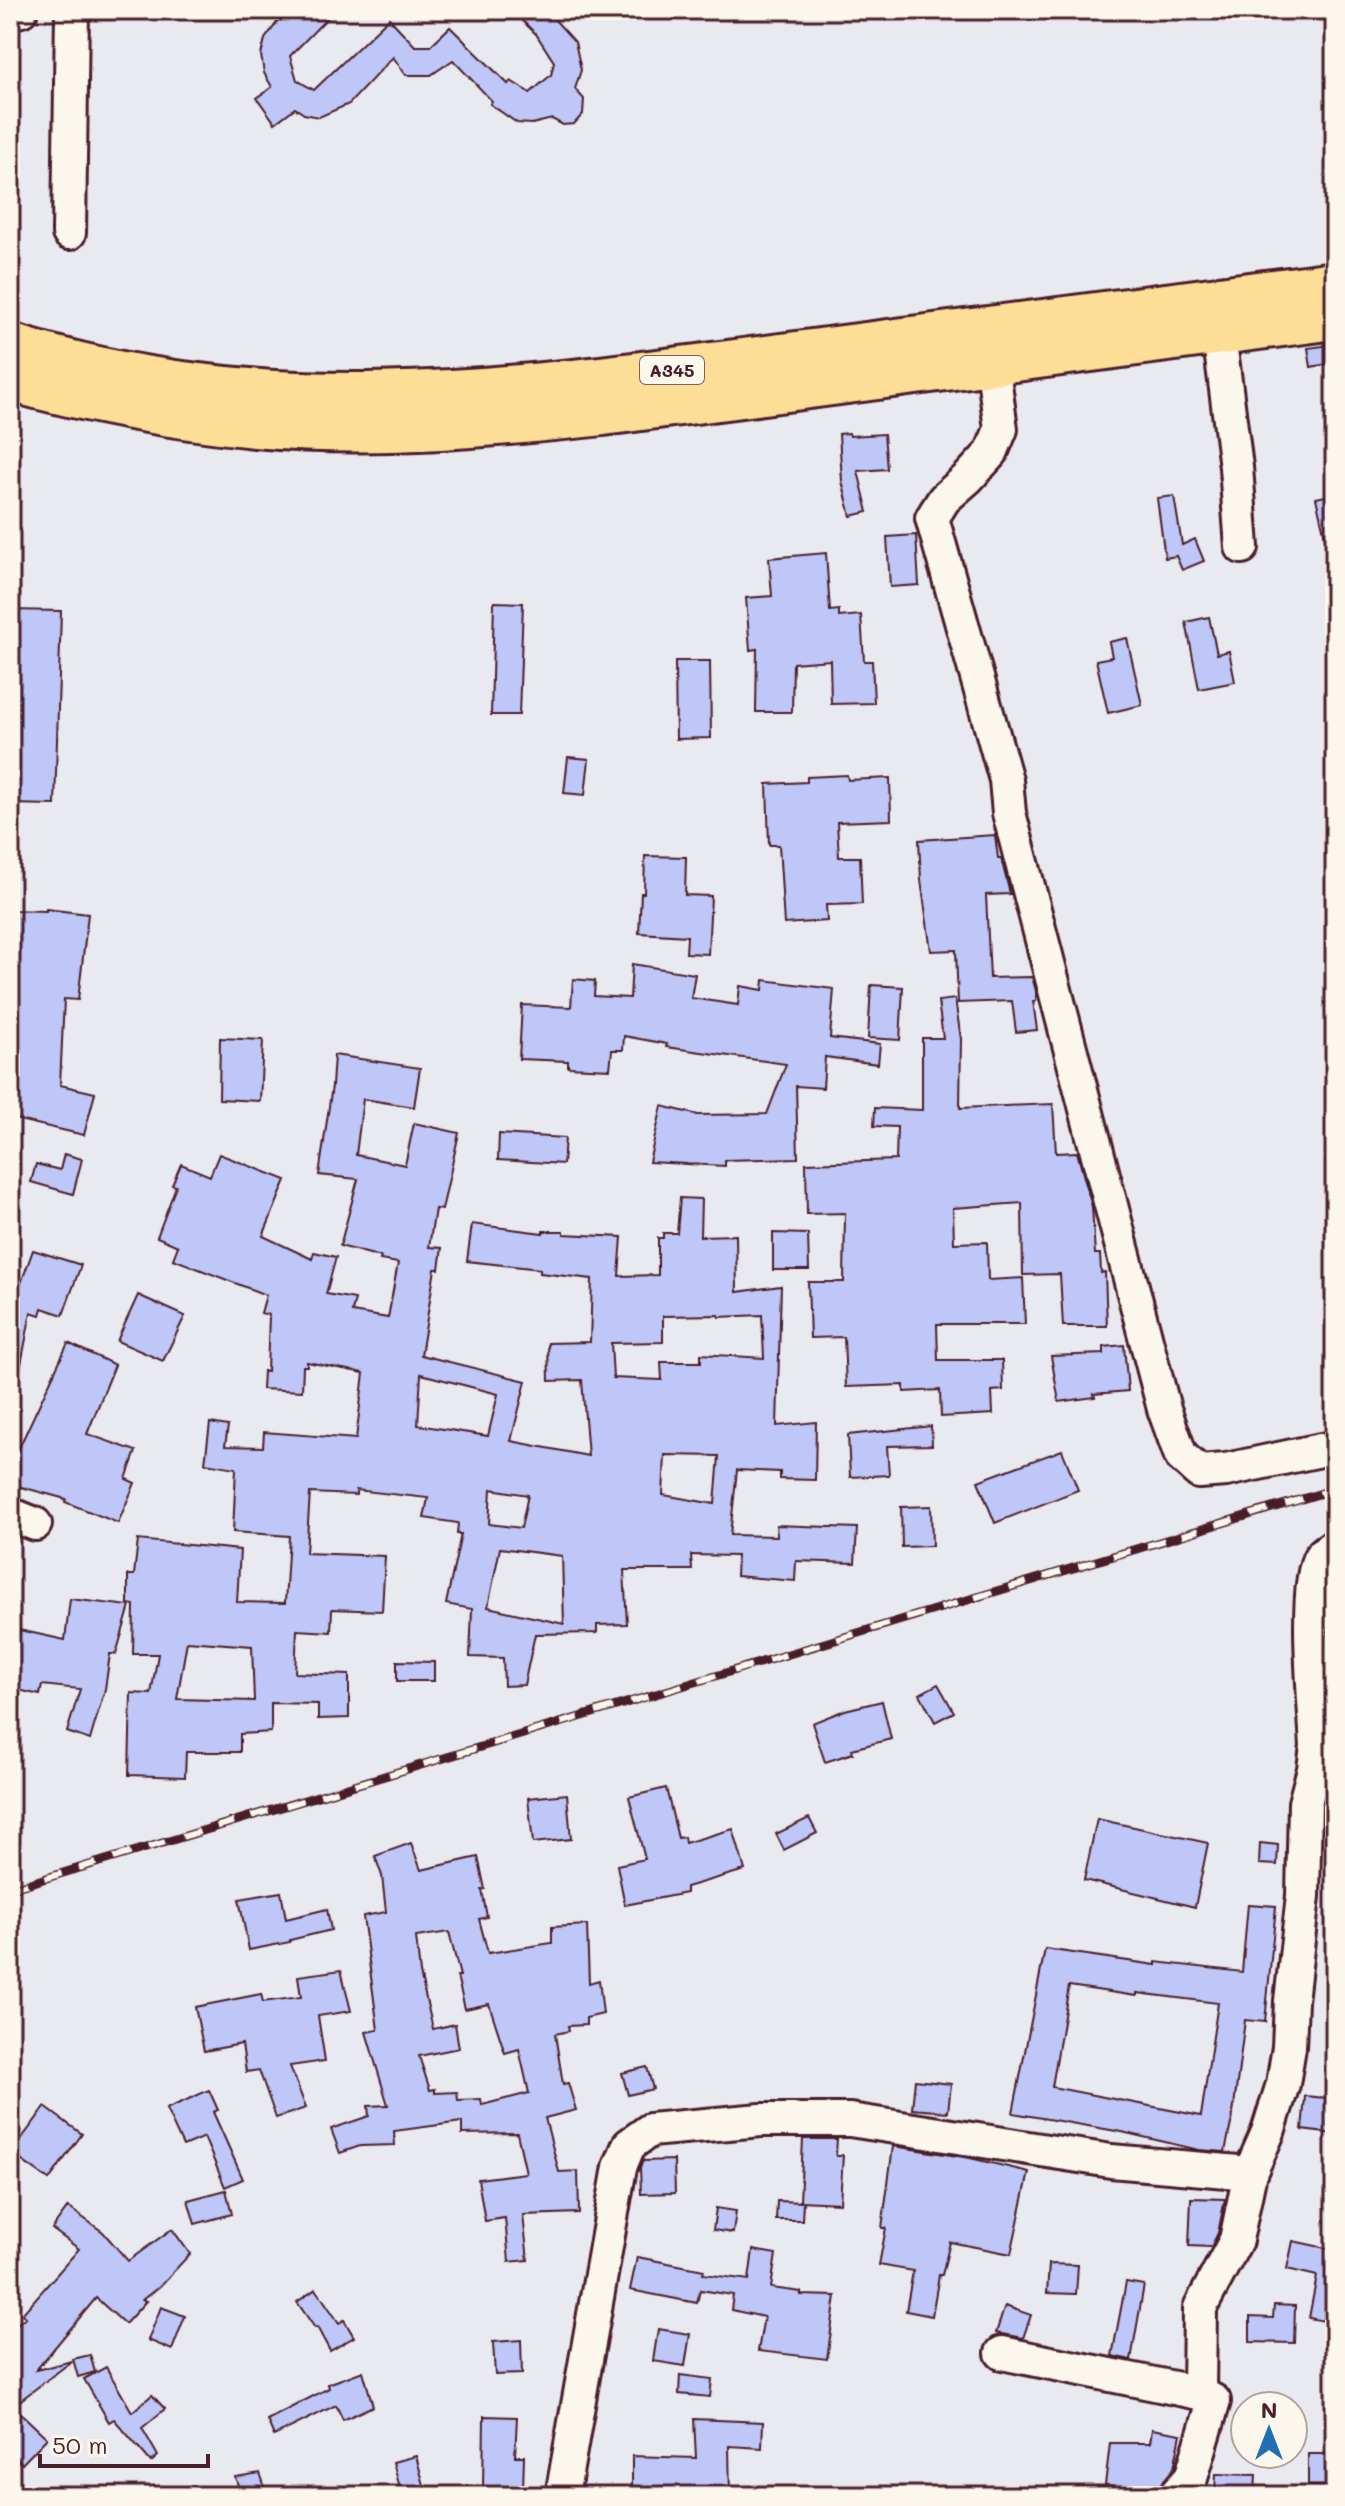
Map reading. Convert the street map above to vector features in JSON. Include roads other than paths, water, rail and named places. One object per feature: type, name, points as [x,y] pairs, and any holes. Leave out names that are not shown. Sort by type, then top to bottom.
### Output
[{"type":"highway","name":"A345","points":[[10,379],[128,406],[242,423],[327,428],[413,428],[521,422],[992,361],[1217,316],[1335,284]]},
{"type":"highway","name":"A345","points":[[10,346],[92,369],[221,390],[291,396],[430,395],[584,382],[1217,316],[1335,317]]},
{"type":"street","points":[[10,13],[21,10]]},
{"type":"street","points":[[69,233],[72,10]]},
{"type":"street","points":[[1217,316],[1236,467],[1242,547]]},
{"type":"street","points":[[992,361],[1001,429],[991,453],[944,499],[932,518],[1006,780],[1009,813],[1164,1409],[1181,1456],[1199,1472],[1226,1470],[1335,1447]]},
{"type":"street","points":[[1199,2393],[1200,2308],[1236,2240],[1250,2173],[1268,2132],[1283,2084],[1289,2047],[1303,1896],[1305,1803],[1317,1746],[1311,1609],[1314,1578],[1321,1556],[1335,1545]]},
{"type":"street","points":[[562,2496],[620,2167],[629,2145],[650,2130],[761,2120],[850,2120],[1111,2161],[1250,2173]]},
{"type":"street","points":[[1002,2353],[1199,2393],[1214,2401],[1191,2478],[1174,2496]]},
{"type":"railway","points":[[10,1889],[1335,1489]]}]
